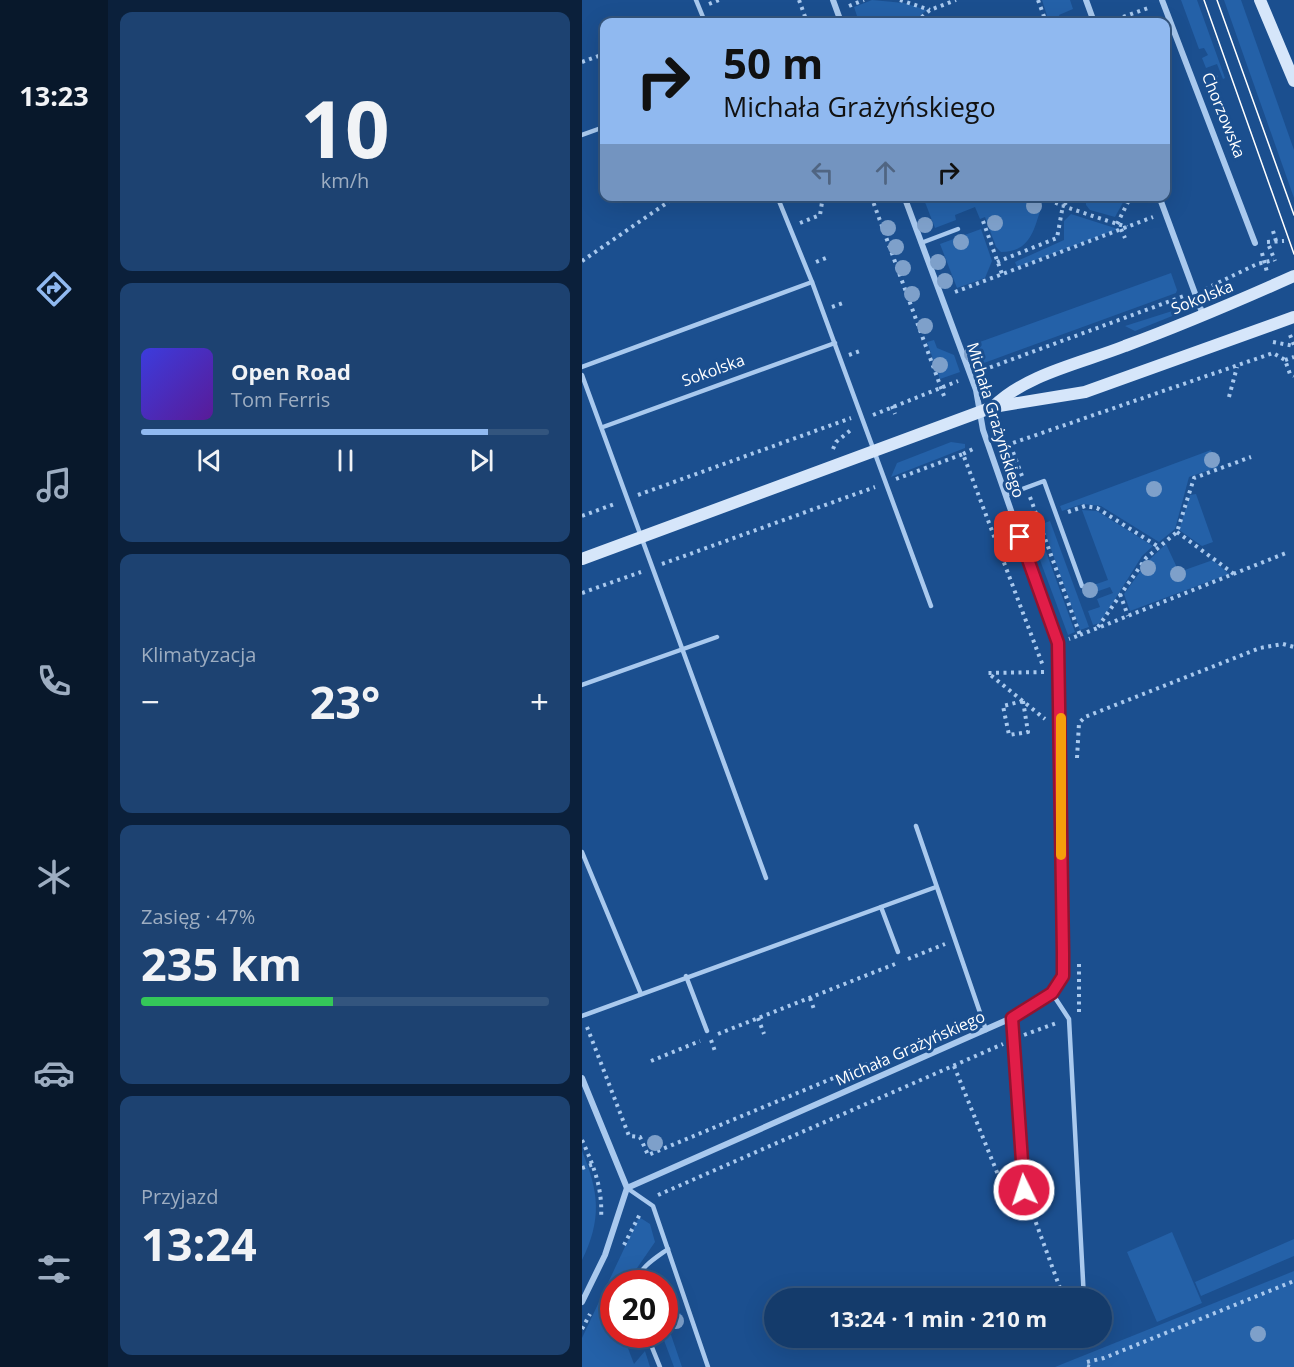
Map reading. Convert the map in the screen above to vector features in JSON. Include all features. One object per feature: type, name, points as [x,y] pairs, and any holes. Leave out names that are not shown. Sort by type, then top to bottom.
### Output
[{"type":"street","points":[[833,0],[840,18]]},
{"type":"street","points":[[1086,0],[1093,18]]},
{"type":"street","points":[[1260,0],[1294,81]]},
{"type":"street","name":"Chorzowska","points":[[1163,1],[1169,18]]},
{"type":"street","name":"Chorzowska","points":[[1170,19],[1255,243]]},
{"type":"street","name":"Michała Grażyńskiego","points":[[627,1188],[1012,1018],[1052,993],[1063,976],[1058,643],[978,413],[976,390],[906,201]]},
{"type":"street","points":[[1161,201],[1203,315]]},
{"type":"street","name":"Sokolska","points":[[993,407],[1005,395],[1041,377],[1203,315],[1294,276]]},
{"type":"street","name":"Sokolska","points":[[582,559],[993,407],[1085,392],[1294,317]]},
{"type":"street","points":[[582,1078],[627,1188],[605,1255],[582,1302]]},
{"type":"lane","points":[[696,0],[703,18]]},
{"type":"lane","points":[[582,135],[600,128]]},
{"type":"lane","points":[[779,201],[835,343],[931,606]]},
{"type":"lane","points":[[921,243],[958,229]]},
{"type":"lane","points":[[766,878],[582,371],[812,282]]},
{"type":"lane","name":"Sokolska","points":[[603,427],[835,343]]},
{"type":"lane","points":[[1005,495],[1044,481],[1082,586]]},
{"type":"lane","points":[[582,685],[717,637]]},
{"type":"lane","points":[[916,826],[986,1030]]},
{"type":"lane","points":[[582,852],[641,993]]},
{"type":"lane","points":[[582,1016],[686,976],[936,887]]},
{"type":"lane","points":[[881,907],[898,952]]},
{"type":"lane","points":[[686,976],[707,1031]]},
{"type":"lane","points":[[1052,993],[1069,1019],[1083,1288]]},
{"type":"lane","points":[[1012,1018],[1024,1190]]},
{"type":"lane","points":[[627,1188],[653,1206],[708,1367]]},
{"type":"lane","points":[[642,1270],[648,1263],[668,1250]]},
{"type":"lane","points":[[652,1348],[660,1367]]},
{"type":"path","points":[[799,0],[806,18]]},
{"type":"path","points":[[849,6],[864,0]]},
{"type":"path","points":[[900,0],[930,10]]},
{"type":"path","points":[[921,18],[930,10],[956,0]]},
{"type":"path","points":[[1038,0],[1045,18]]},
{"type":"path","points":[[1119,18],[1163,1]]},
{"type":"path","points":[[582,62],[600,55]]},
{"type":"path","points":[[582,261],[670,201]]},
{"type":"path","points":[[796,224],[820,215],[822,201]]},
{"type":"path","points":[[873,201],[944,396]]},
{"type":"path","points":[[1047,201],[1064,204],[1127,227]]},
{"type":"path","points":[[997,262],[1057,238],[1064,204],[1068,201]]},
{"type":"path","points":[[1117,224],[1128,201]]},
{"type":"path","points":[[955,292],[1165,213]]},
{"type":"path","points":[[983,221],[997,262],[1008,280]]},
{"type":"path","points":[[1121,229],[1125,238]]},
{"type":"path","points":[[1273,231],[1276,242]]},
{"type":"path","points":[[1278,270],[1267,242],[1284,241]]},
{"type":"path","points":[[977,374],[1194,293],[1257,264],[1274,260]]},
{"type":"path","points":[[1290,333],[1294,345]]},
{"type":"path","points":[[1142,400],[1273,353],[1285,360],[1290,374],[1294,376]]},
{"type":"path","points":[[1285,360],[1294,357]]},
{"type":"path","points":[[1229,398],[1237,366]]},
{"type":"path","points":[[632,498],[851,418],[864,421],[891,406],[964,379]]},
{"type":"path","points":[[891,406],[895,414]]},
{"type":"path","points":[[582,593],[963,454],[1038,652]]},
{"type":"path","points":[[1098,627],[1146,558],[1177,532],[1194,478],[1251,457]]},
{"type":"path","points":[[582,516],[623,501]]},
{"type":"path","points":[[1039,523],[1086,506],[1097,508],[1159,547]]},
{"type":"path","points":[[1177,532],[1234,574]]},
{"type":"path","points":[[1080,635],[1286,553]]},
{"type":"path","points":[[1120,594],[1128,616]]},
{"type":"path","points":[[1077,767],[1079,723],[1085,717],[1260,648],[1282,644],[1294,647]]},
{"type":"path","points":[[1044,672],[988,673],[1045,719]]},
{"type":"path","points":[[1023,701],[1028,732],[1009,735],[1003,706],[1023,701]]},
{"type":"path","points":[[651,1061],[954,940]]},
{"type":"path","points":[[1022,1036],[1069,1019],[1081,1011],[1078,953]]},
{"type":"path","points":[[810,998],[815,1011]]},
{"type":"path","points":[[582,1016],[629,1136],[640,1137],[648,1155],[895,1052]]},
{"type":"path","points":[[758,1018],[764,1034]]},
{"type":"path","points":[[621,1251],[646,1201],[1012,1040]]},
{"type":"path","points":[[954,1066],[1007,1197],[1024,1190],[1060,1288]]},
{"type":"path","points":[[582,1140],[594,1164],[602,1193],[599,1228]]},
{"type":"path","points":[[582,1168],[594,1164]]},
{"type":"path","points":[[1088,1365],[1294,1281]]},
{"type":"path","points":[[582,1329],[595,1306]]},
{"type":"shaded area","points":[[872,0],[904,3],[927,10],[917,18],[858,18],[854,7]]},
{"type":"shaded area","points":[[1042,0],[1070,0],[1073,9],[1059,15],[1060,18],[1048,18]]},
{"type":"shaded area","points":[[1181,0],[1197,0],[1225,78],[1223,79],[1217,64],[1206,68],[1202,58],[1208,55],[1204,48],[1199,49]]},
{"type":"shaded area","points":[[1224,0],[1241,0],[1294,150],[1294,198]]},
{"type":"shaded area","points":[[925,201],[1040,201],[1042,205],[1030,237],[1019,248],[1011,251],[1001,252],[996,247],[985,217],[980,219],[975,207],[955,215],[956,220],[935,228]]},
{"type":"shaded area","points":[[1086,201],[1124,201],[1115,217],[1090,210]]},
{"type":"shaded area","points":[[1071,214],[1118,229],[1017,267],[1015,262],[1064,240],[1064,221]]},
{"type":"shaded area","points":[[981,229],[992,261],[985,278],[957,288],[940,244]]},
{"type":"shaded area","points":[[1171,273],[1176,293],[984,363],[977,343]]},
{"type":"shaded area","points":[[1188,306],[1187,310],[1135,331],[1125,326]]},
{"type":"shaded area","points":[[934,340],[937,348],[954,355],[960,372],[940,379],[927,342]]},
{"type":"shaded area","points":[[951,442],[965,444],[965,448],[891,477],[897,463]]},
{"type":"shaded area","points":[[1211,450],[1218,467],[1189,477],[1175,529],[1159,542],[1101,506],[1082,504],[1062,511],[1060,506]]},
{"type":"shaded area","points":[[1196,494],[1213,542],[1202,546],[1179,530],[1190,495]]},
{"type":"shaded area","points":[[1031,510],[1075,632],[1068,635],[1025,520]]},
{"type":"shaded area","points":[[1082,510],[1097,511],[1153,546],[1142,556],[1100,623],[1093,625],[1088,611],[1100,607],[1097,599],[1113,593],[1110,587],[1087,595],[1085,588],[1108,580]]},
{"type":"shaded area","points":[[1050,521],[1089,627],[1080,630],[1042,524]]},
{"type":"shaded area","points":[[1166,544],[1179,572],[1213,560],[1229,574],[1130,611],[1124,594],[1148,561]]},
{"type":"shaded area","points":[[582,1151],[592,1180],[596,1206],[593,1231],[582,1260]]},
{"type":"shaded area","points":[[639,1217],[650,1224],[655,1242],[636,1270],[614,1270]]},
{"type":"shaded area","points":[[1172,1232],[1202,1303],[1157,1322],[1127,1252]]},
{"type":"shaded area","points":[[1294,1239],[1294,1256],[1201,1296],[1195,1282]]},
{"type":"shaded area","points":[[1294,1271],[1294,1367],[1055,1367],[1102,1348],[1112,1348],[1112,1344]]},
{"type":"shaded area","points":[[600,1300],[600,1348],[628,1348],[634,1364],[645,1351],[650,1367],[582,1367],[582,1338]]},
{"type":"shaded area","points":[[681,1313],[684,1323],[678,1325],[678,1314]]},
{"type":"shaded area","points":[[667,1348],[676,1348],[682,1367],[674,1367]]},
{"type":"tram line","points":[[1204,0],[1294,254]]},
{"type":"tram line","points":[[1217,0],[1294,215]]},
{"type":"slow traffic","points":[[1061,718],[1061,855]]},
{"type":"route","points":[[1020,537],[1058,643],[1061,709],[1063,953],[1063,976],[1052,993],[1025,1012],[1012,1018],[1024,1190]]}]
